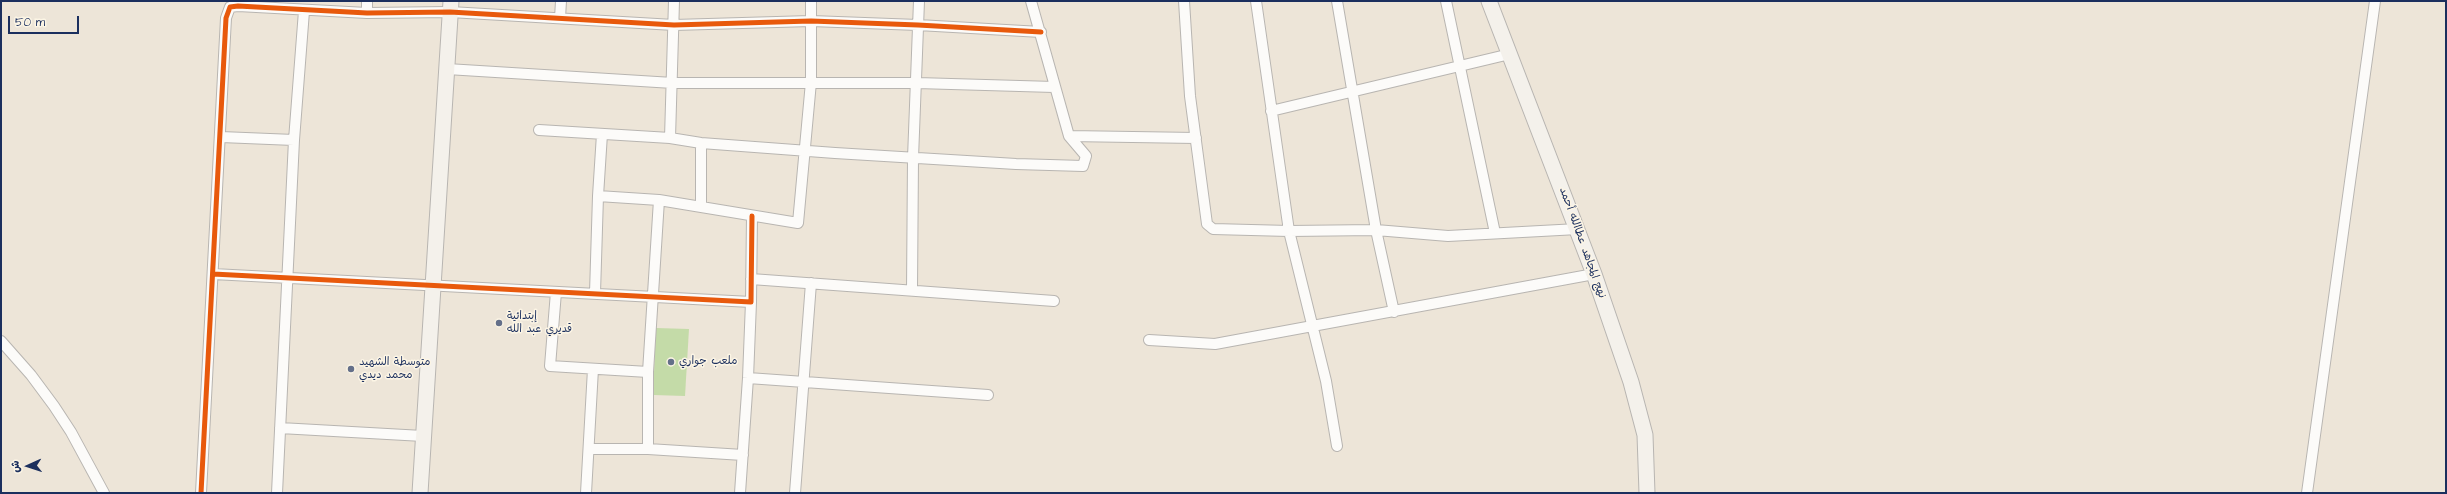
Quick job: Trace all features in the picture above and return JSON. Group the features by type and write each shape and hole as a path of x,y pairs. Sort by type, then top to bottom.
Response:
{"street":[{"path":"367,1 367,13"},
{"path":"560,18 562,1"},
{"path":"670,138 673,83 674,1"},
{"path":"598,196 659,200 798,223 811,82 811,1"},
{"path":"912,290 913,158 919,1"},
{"path":"539,130 670,138 700,143 805,151 1016,164 1083,166 1086,156 1069,136 1054,87 1041,32 1031,1"},
{"path":"1184,1 1190,96 1207,224 1214,229 1289,231 1376,230 1448,236 1578,229"},
{"path":"1256,1 1289,231 1326,381 1337,446"},
{"path":"1337,1 1376,230 1394,312"},
{"path":"1446,1 1495,233"},
{"name":"نهج المجاهد عطاالله أحمد","path":"1489,1 1578,229 1640,411 1645,435 1647,493"},
{"path":"2307,493 2377,1"},
{"path":"201,493 228,10 238,6 304,11 367,13 451,7 560,18 674,25 811,21 918,24 1041,32"},
{"path":"420,493 451,7"},
{"path":"277,493 294,140 304,11"},
{"path":"1271,111 1352,91 1460,68 1510,54"},
{"path":"447,68 673,83 917,83 1054,87"},
{"path":"595,293 598,196 602,134"},
{"path":"1069,136 1196,138"},
{"path":"221,137 294,140"},
{"path":"700,143 701,206"},
{"path":"648,449 648,372 659,200"},
{"path":"740,493 748,378 752,216"},
{"path":"213,274 751,302"},
{"path":"1149,340 1215,344 1594,274"},
{"path":"751,279 1054,301"},
{"path":"795,493 812,283"},
{"path":"556,292 550,366 648,372"},
{"path":"1,342 31,375 58,412 71,432 104,493"},
{"path":"586,493 593,369"},
{"path":"748,378 988,395"},
{"path":"280,428 423,436"},
{"path":"589,449 648,449 743,455"}],"green space":[{"name":"ملعب جواري","path":"656,328 689,329 685,396 653,395"}],"cycle path":[{"path":"201,493 226,18 230,7 238,6 367,13 450,12 674,25 811,21 1041,32"},
{"path":"213,274 751,302 752,216"}],"place":[{"name":"إبتدائية قديري عبد الله","path":"499,323"},
{"name":"ملعب جواري","path":"671,362"},
{"name":"متوسطة الشهيد محمد ديدي","path":"351,369"}]}
